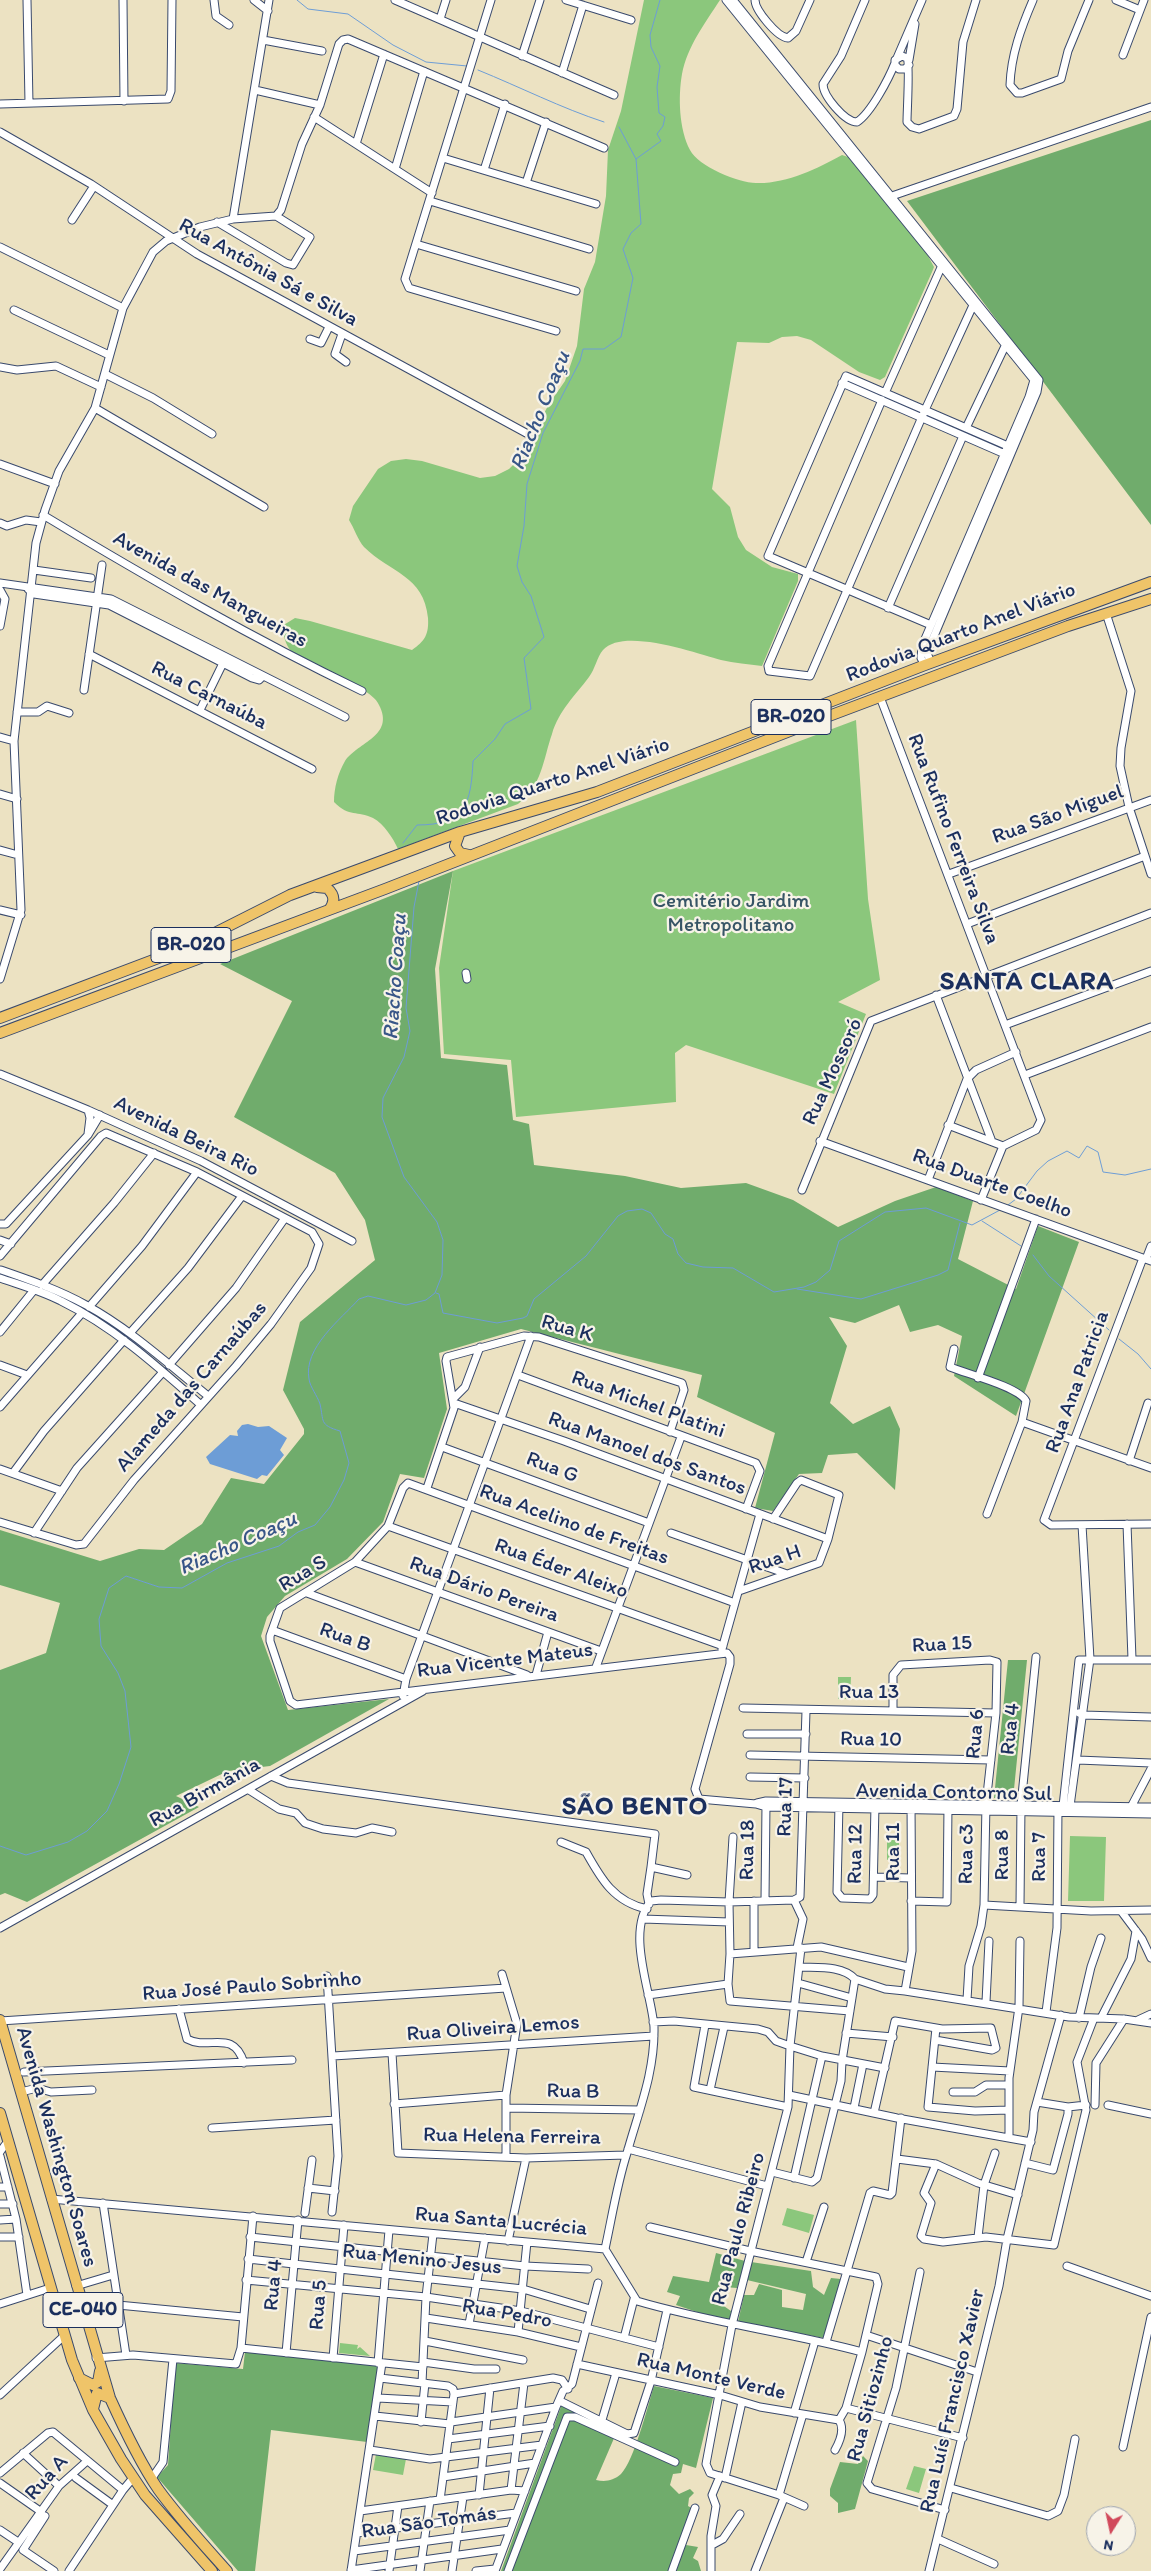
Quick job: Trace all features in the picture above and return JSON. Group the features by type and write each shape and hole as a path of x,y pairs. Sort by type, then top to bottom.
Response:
{"highway":[{"name":"Rodovia Quarto Anel Viário","path":"0,1018 185,948 283,899 379,862 460,832 597,792 928,664 1151,582"},
{"name":"Rodovia Quarto Anel Viário","path":"0,1033 385,889 880,697 1106,613 1151,599"},
{"path":"1011,634 1017,646"},
{"path":"928,664 937,676"},
{"path":"460,832 455,846 460,853 469,855"},
{"path":"316,887 327,888 332,894 334,902 329,910"},
{"path":"88,984 96,998"},
{"name":"Avenida Washington Soares","path":"0,2021 96,2358 110,2398 132,2445 152,2478 181,2519 227,2571"},
{"name":"Avenida Washington Soares","path":"0,2113 65,2336 93,2410 133,2478 167,2521 212,2571"},
{"path":"80,2378 93,2385 98,2382 100,2371"},
{"path":"93,2410 97,2393 110,2398"}],"street":[{"path":"27,0 29,103"},
{"path":"123,0 124,101"},
{"path":"0,104 165,100 170,96 171,91 172,0"},
{"path":"214,0 216,16 229,25"},
{"path":"254,0 268,11"},
{"path":"233,219 269,0"},
{"path":"395,0 614,95"},
{"path":"440,20 446,0"},
{"path":"491,0 466,88 405,279 409,288 556,331"},
{"path":"522,56 540,0"},
{"path":"566,0 631,20"},
{"path":"726,0 1037,376 1039,384 969,543 929,648 928,664"},
{"path":"733,0 889,197"},
{"path":"755,0 756,6 778,35 788,38 796,31 810,0"},
{"path":"865,0 849,40 823,88 846,118 857,122 861,119 890,74 902,64 916,13"},
{"path":"922,0 916,13 902,64 907,78 907,122 912,128 919,129 951,118 956,113 963,42 976,0"},
{"path":"1033,0 1020,31 1013,63 1010,85 1017,93 1022,93 1061,78 1068,51 1089,0"},
{"path":"1116,0 1140,10"},
{"path":"1123,55 1144,0"},
{"path":"562,73 584,5"},
{"path":"276,216 281,210 302,144 320,105 339,44 342,40 348,39 505,104 604,148"},
{"path":"263,40 322,51"},
{"path":"356,144 384,54"},
{"path":"395,169 424,71"},
{"path":"255,90 320,105"},
{"path":"484,170 505,104"},
{"path":"889,197 1151,107"},
{"path":"314,117 395,169 431,197 589,249"},
{"path":"526,183 546,122"},
{"name":"Rua Antônia Sá e Silva","path":"0,132 94,186 170,238 329,327 526,433"},
{"path":"443,158 596,204"},
{"path":"72,220 94,186"},
{"path":"1,975 21,915 14,741 36,543 42,518 59,471 95,408 123,308 139,274 153,252 170,238 217,222 276,216 310,237 294,265 286,263 217,222"},
{"path":"416,244 576,291"},
{"path":"0,247 123,308"},
{"path":"885,393 943,263"},
{"path":"882,400 768,666 769,671 810,676 924,410 974,302"},
{"path":"14,310 109,355"},
{"path":"310,339 320,343 329,327"},
{"path":"342,334 335,354 346,362"},
{"path":"888,608 964,432 1007,342"},
{"path":"0,367 16,370 56,366 101,387"},
{"path":"105,374 153,398 212,434"},
{"path":"930,625 768,556 846,376 924,410 964,432"},
{"path":"842,383 921,418 964,432 1008,451"},
{"path":"95,408 264,507"},
{"path":"0,464 54,484"},
{"path":"0,523 7,526 26,520 42,518"},
{"name":"Avenida das Mangueiras","path":"42,518 164,588 281,651 362,691"},
{"path":"928,664 921,651 930,625 969,543"},
{"path":"84,690 102,565"},
{"path":"34,570 91,578"},
{"path":"0,583 30,590 96,599 225,660 257,680 264,676 345,717"},
{"path":"0,590 4,599 0,626"},
{"path":"1106,613 1131,691 1120,756 1129,807 1151,874"},
{"name":"Rua Carnaúba","path":"89,654 312,769"},
{"path":"200,710 225,660"},
{"name":"Rua Rufino Ferreira Silva","path":"880,697 949,874 1025,1075 1040,1120 1039,1126 1003,1146"},
{"path":"17,712 38,712 47,706 68,713"},
{"path":"0,737 14,741"},
{"path":"0,794 17,798"},
{"name":"Rua São Miguel","path":"949,874 1151,800"},
{"path":"0,850 18,855"},
{"path":"967,924 1145,856"},
{"path":"0,910 21,915"},
{"name":"Rua Mossoró","path":"802,1190 820,1141 871,1021 986,975 1151,913"},
{"path":"1005,1025 1151,971"},
{"path":"936,995 990,1139"},
{"path":"1025,1075 1151,1027"},
{"path":"928,1180 967,1079 976,1070 1016,1052"},
{"name":"Avenida Beira Rio","path":"0,1074 100,1115 201,1161 352,1241"},
{"path":"88,1110 90,1118 88,1135"},
{"path":"0,1224 6,1224 88,1135 100,1115"},
{"path":"948,1125 990,1139 1003,1146 981,1200"},
{"path":"0,1256 101,1136 106,1133 197,1172 285,1218 236,1288 169,1365"},
{"name":"Rua Duarte Coelho","path":"820,1141 1147,1259"},
{"path":"42,1285 114,1203 154,1153"},
{"path":"89,1307 142,1246 197,1172"},
{"path":"130,1333 188,1268 242,1196"},
{"name":"Alameda das Carnaúbas","path":"34,1532 76,1545 84,1544 134,1480 236,1366 283,1308 315,1260 319,1250 318,1240 312,1232 285,1218"},
{"path":"978,1378 1036,1219"},
{"path":"0,1240 11,1244"},
{"name":"Rua Ana Patricia","path":"1082,1525 1051,1524 1045,1522 1045,1518 1151,1246"},
{"path":"0,1273 42,1285 124,1340 169,1365 208,1396"},
{"path":"0,1273 34,1290 89,1307 130,1333 163,1372 200,1404"},
{"path":"0,1332 34,1290"},
{"path":"0,1407 82,1313"},
{"path":"104,1326 108,1319"},
{"path":"401,1703 406,1679 531,1336"},
{"name":"Rua K","path":"453,1401 446,1361 449,1356 531,1336 680,1383 684,1390 670,1432"},
{"path":"13,1473 44,1431 124,1340"},
{"path":"427,1488 454,1411 453,1401 465,1387 480,1347"},
{"path":"954,1348 950,1367 1024,1397 1027,1404 987,1514"},
{"path":"0,1364 27,1376"},
{"path":"0,1522 34,1532 77,1468 163,1372"},
{"name":"Rua Michel Platini","path":"518,1375 681,1437 756,1463 759,1465 760,1471 746,1509"},
{"name":"Rua Manoel dos Santos","path":"453,1401 828,1539"},
{"path":"1129,1460 1148,1403"},
{"path":"1022,1422 1151,1468"},
{"path":"596,1667 681,1437"},
{"name":"Rua G","path":"442,1447 649,1523"},
{"path":"0,1469 62,1491"},
{"path":"773,1519 801,1480 838,1493 840,1497 828,1539"},
{"name":"Rua Acelino de Freitas","path":"403,1488 406,1484 410,1483 427,1488 469,1506 735,1603"},
{"name":"Rua S","path":"294,1704 290,1701 270,1641 280,1608 355,1562 388,1526 403,1488"},
{"path":"722,1649 760,1514"},
{"path":"1127,1524 1132,1659"},
{"path":"1062,1807 1078,1760 1090,1659 1082,1525 1151,1524"},
{"name":"Rua Éder Aleixo","path":"388,1526 617,1607 722,1649"},
{"path":"671,1532 787,1574"},
{"name":"Rua H","path":"739,1591 817,1564 822,1560 828,1539"},
{"name":"Rua Dário Pereira","path":"355,1562 601,1651"},
{"path":"307,1593 533,1675 548,1632"},
{"name":"Rua B","path":"272,1630 406,1679"},
{"name":"Rua Vicente Mateus","path":"294,1704 596,1667 722,1649"},
{"name":"Avenida Contorno Sul","path":"722,1649 729,1654 730,1664 695,1793 699,1799 756,1804 803,1805 1021,1808 1151,1807"},
{"name":"Rua 4","path":"1021,1808 1036,1657"},
{"path":"1062,1807 1079,1662 1082,1658 1151,1660"},
{"name":"Rua 15","path":"893,1710 894,1675 901,1665 990,1660 997,1662 998,1667"},
{"name":"Rua 6","path":"986,1807 996,1713 998,1667"},
{"name":"Rua Birmânia","path":"0,1928 428,1688"},
{"name":"Rua 13","path":"743,1708 806,1711 893,1710 996,1713"},
{"name":"Rua 17","path":"794,1900 799,1898 801,1894 806,1711"},
{"path":"1073,1714 1078,1712 1083,1715 1151,1716"},
{"path":"748,1734 806,1734"},
{"name":"Rua 10","path":"750,1755 991,1760"},
{"path":"1078,1760 1151,1763"},
{"path":"1132,1807 1151,1769"},
{"path":"271,1776 276,1780 296,1784 655,1834 647,1894 648,1906 643,1919 641,1969 653,2022 653,2062 627,2152 605,2249"},
{"path":"750,1777 805,1778"},
{"path":"249,1790 274,1806 296,1813 305,1823 323,1828 356,1832 372,1828 392,1832"},
{"name":"Rua 18","path":"765,1900 766,1804"},
{"name":"Rua 12","path":"839,1805 837,1892 842,1898 870,1898 873,1895 875,1806"},
{"name":"Rua 11","path":"905,1991 912,1951 911,1806"},
{"path":"911,1900 944,1902 948,1896 948,1807"},
{"name":"Rua c3","path":"967,2000 969,1966 981,1926 984,1904 986,1807"},
{"name":"Avenida Contorno Sul","path":"1062,1807 1151,1814"},
{"name":"Rua 7","path":"1046,2012 1058,1908 1062,1807"},
{"name":"Rua 8","path":"1020,1906 1021,1808"},
{"path":"733,1837 729,1902 730,1954 728,1984 730,2001 850,2011"},
{"path":"561,1842 586,1852 595,1869 615,1895 634,1906 648,1906 661,1900 729,1902 794,1900"},
{"path":"650,1867 688,1875"},
{"path":"874,1877 911,1878"},
{"name":"Rua Paulo Ribeiro","path":"723,2477 710,2473 706,2464 732,2325 788,2107 790,2046 798,1983 799,1948 803,1918 794,1900"},
{"path":"754,1901 754,1952"},
{"path":"984,1904 1121,1911 1151,1910"},
{"path":"1121,1911 1136,1930 1151,1958"},
{"path":"643,1919 729,1922"},
{"path":"936,2164 924,2193 931,2203 922,2237 943,2242 978,2237 1007,2239 1048,2246 1054,2245 1086,2105 1077,2062 1130,1959 1136,1930"},
{"path":"1079,2018 1091,1966 1101,1938"},
{"path":"986,2002 990,1941"},
{"path":"1009,2138 1009,2085 1019,2007 1020,1941"},
{"path":"730,1954 799,1948 832,1949 908,1967"},
{"path":"799,1967 839,1970 855,1979 885,1989 986,2002 1079,2018 1124,2019 1151,2023"},
{"path":"502,1974 517,2024 506,2095 506,2156"},
{"path":"327,1976 338,2160 332,2212"},
{"path":"772,2172 812,2182 817,2178 841,2082 842,2061 855,1979"},
{"path":"798,1983 852,1998"},
{"path":"648,1995 728,1984"},
{"name":"Rua José Paulo Sobrinho","path":"0,2021 506,1988"},
{"path":"179,2010 186,2039 195,2042 231,2044 239,2050 244,2063"},
{"path":"1137,2021 1151,2014"},
{"name":"Rua Luís Francisco Xavier","path":"930,2571 999,2286 1007,2239 1031,2142 1037,2102 1061,2015"},
{"path":"1095,2105 1094,2070 1097,2059 1124,2019"},
{"path":"653,2022 674,2021 765,2030 774,2040 790,2046 842,2061 885,2068"},
{"path":"874,2112 896,2021 936,2028 991,2028 996,2048 992,2050 935,2040"},
{"path":"705,2025 693,2083 696,2088 788,2107"},
{"path":"710,2090 724,2027"},
{"path":"936,2028 928,2107 975,2111 1009,2110"},
{"path":"846,2033 893,2038"},
{"name":"Rua Oliveira Lemos","path":"333,2056 654,2036"},
{"path":"392,2053 394,2104 506,2095"},
{"path":"794,2178 814,2099 822,2056"},
{"path":"24,2072 292,2060"},
{"path":"854,2108 863,2064"},
{"path":"932,2067 1010,2071"},
{"path":"953,2092 975,2092 986,2085 1009,2085"},
{"path":"21,2092 40,2088 51,2092 92,2090"},
{"path":"789,2095 1031,2142"},
{"path":"1037,2102 1068,2107 1086,2105"},
{"name":"Rua Helena Ferreira","path":"394,2104 398,2153 526,2158 627,2152 767,2186"},
{"path":"1108,2105 1151,2114"},
{"path":"1025,2163 1049,2170 1054,2168 1068,2107"},
{"name":"Rua B","path":"506,2108 640,2110"},
{"path":"826,2342 870,2193 892,2195 901,2118"},
{"path":"212,2128 336,2120"},
{"path":"0,2152 5,2145 9,2144"},
{"path":"978,2237 984,2186 995,2153"},
{"path":"13,2158 1,2158 2,2172 13,2204 28,2294"},
{"path":"508,2241 526,2158"},
{"path":"897,2159 936,2164 984,2186 1018,2195"},
{"path":"305,2213 312,2160"},
{"path":"0,2187 8,2186"},
{"path":"308,2188 335,2190"},
{"name":"Rua Santa Lucrécia","path":"52,2199 605,2249 622,2274 634,2299"},
{"path":"103,2203 126,2355"},
{"path":"0,2204 13,2204"},
{"path":"806,2262 824,2207"},
{"path":"96,2358 126,2355 230,2365 237,2362 241,2348 253,2216"},
{"path":"0,2220 16,2219"},
{"name":"Rua 4","path":"286,2354 298,2220"},
{"name":"Rua 5","path":"333,2358 344,2225"},
{"path":"650,2227 750,2251 876,2277 878,2284 862,2352 846,2408 839,2420 842,2432 835,2450"},
{"path":"389,2230 378,2398 351,2571 389,2568 422,2560 502,2549"},
{"path":"421,2422 424,2400 423,2364 426,2297 433,2234"},
{"path":"0,2237 19,2237"},
{"path":"250,2237 525,2266 588,2269"},
{"path":"469,2324 485,2238"},
{"path":"518,2332 526,2242"},
{"name":"Rua Menino Jesus","path":"248,2259 477,2282 523,2289 590,2309"},
{"path":"1068,2266 1151,2296"},
{"name":"Rua Sitiozinho","path":"920,2272 896,2388 868,2480 872,2490 945,2510"},
{"path":"76,2286 113,2275"},
{"path":"246,2280 426,2297 521,2311 659,2347"},
{"path":"476,2571 495,2570 558,2404 572,2384 598,2283"},
{"path":"0,2304 50,2288"},
{"path":"624,2338 634,2299 667,2310 732,2325 826,2342 862,2352"},
{"path":"118,2305 243,2316"},
{"path":"375,2416 421,2422 450,2423 558,2404 602,2420 620,2434 629,2434 635,2431 651,2381 667,2310"},
{"path":"1123,2447 1151,2316"},
{"name":"Rua Pedro","path":"426,2318 518,2332 581,2347"},
{"path":"866,2335 977,2372"},
{"path":"0,2395 65,2336"},
{"path":"425,2341 523,2360"},
{"path":"794,2413 816,2341"},
{"path":"241,2348 380,2363 496,2369"},
{"path":"152,2478 163,2462 173,2359"},
{"name":"Rua Monte Verde","path":"577,2364 616,2374 720,2395 742,2402 839,2420"},
{"path":"602,2420 616,2374"},
{"path":"380,2378 448,2386 453,2389 454,2394 440,2500"},
{"path":"454,2394 558,2378 566,2390"},
{"path":"511,2490 524,2383"},
{"path":"479,2495 490,2388"},
{"path":"1126,2395 1134,2397"},
{"path":"378,2398 453,2402"},
{"path":"711,2571 711,2536 716,2509 712,2495 723,2477 742,2402"},
{"path":"846,2408 963,2438"},
{"path":"755,2571 782,2496 803,2414"},
{"path":"508,2571 565,2419 575,2418 620,2434 675,2462"},
{"path":"448,2439 550,2426"},
{"path":"0,2473 48,2433 54,2432 123,2490"},
{"path":"951,2488 1048,2516 1058,2511 1064,2495 1075,2439"},
{"path":"370,2450 430,2458 542,2445"},
{"path":"23,2453 59,2486"},
{"name":"Rua A","path":"0,2567 43,2513 59,2486 87,2461"},
{"path":"443,2476 535,2463"},
{"path":"723,2477 782,2496 804,2506"},
{"path":"76,2478 113,2505"},
{"path":"69,2571 133,2478"},
{"path":"0,2483 43,2513 23,2550 54,2571"},
{"path":"360,2511 511,2490 524,2491"},
{"path":"452,2571 463,2497"},
{"path":"420,2571 430,2501"},
{"path":"389,2568 398,2506"},
{"path":"672,2571 695,2508"},
{"path":"356,2533 516,2513"},
{"path":"712,2546 723,2538 740,2514"},
{"path":"0,2530 18,2542"},
{"name":"Rua São Tomás","path":"354,2552 510,2530"},
{"path":"938,2539 994,2564"}],"green space":[{"path":"644,0 720,0 692,45 682,74 680,103 682,123 686,142 694,156 719,173 739,180 756,183 767,183 790,178 812,170 842,155 848,157 927,254 934,267 885,377 880,380 859,372 811,340 797,336 782,337 769,343 737,342 712,489 730,507 738,537 746,550 772,567 798,574 798,581 762,666 721,660 643,641 626,641 613,644 603,650 591,674 555,725 541,772 526,797 518,804 398,849 388,832 373,818 349,812 334,802 337,781 345,761 379,731 383,716 378,702 362,689 297,657 287,646 282,626 295,618 412,650 425,637 428,628 428,618 420,592 413,583 364,547 349,520 353,506 378,469 391,461 406,459 422,461 480,478 495,476 509,469 520,458 549,404 565,381 577,346 584,289 595,262 606,196 608,150 621,111"},
{"path":"1151,120 1151,525 907,201"},
{"name":"Cemitério Jardim Metropolitano","path":"856,720 868,899 880,980 838,1002 866,1014 834,1094 686,1045 675,1053 676,1102 516,1117 511,1060 444,1054 439,968 453,871"},
{"path":"453,871 435,969 441,1058 507,1065 513,1120 529,1124 534,1165 625,1176 681,1188 746,1183 793,1200 838,1227 895,1201 936,1187 973,1201 958,1259 1016,1289 1038,1226 1079,1242 1016,1416 954,1376 962,1336 938,1325 910,1332 899,1305 855,1323 829,1317 847,1346 830,1403 853,1424 890,1406 900,1429 895,1490 857,1453 828,1455 822,1473 799,1474 773,1511 755,1508 775,1433 697,1397 702,1375 521,1329 439,1353 447,1409 424,1478 400,1474 383,1522 347,1559 285,1596 267,1617 261,1636 288,1710 389,1699 270,1766 228,1771 176,1796 199,1807 27,1902 5,1893 0,1895 0,1670 46,1653 60,1603 0,1585 0,1530 100,1561 139,1549 164,1550 202,1524 231,1478 264,1484 304,1434 304,1429 283,1390 300,1322 375,1260 365,1220 335,1173 234,1117 292,1001 220,964"},
{"path":"1008,1660 1027,1660 1013,1799 994,1798"},
{"path":"838,1677 851,1677 850,1699 838,1699"},
{"path":"1070,1836 1106,1837 1104,1901 1068,1901"},
{"path":"887,1837 899,1837 899,1860 887,1860"},
{"path":"787,2208 814,2215 809,2233 782,2225"},
{"path":"716,2253 745,2261 737,2288 724,2287 718,2302 731,2311 730,2323 676,2305 680,2296 667,2292 673,2276 709,2282"},
{"path":"751,2262 811,2271 813,2287 824,2295 831,2278 841,2279 824,2338 738,2322 744,2295 754,2295 759,2284 782,2290 782,2307 803,2310 806,2294 747,2280"},
{"path":"340,2343 358,2345 357,2349 360,2347 370,2356 339,2353"},
{"path":"245,2352 379,2366 367,2442 271,2430 255,2571 238,2571 157,2477 168,2465 175,2363 243,2369"},
{"path":"654,2386 713,2398 696,2468 683,2464 681,2473 673,2474 670,2485 679,2494 690,2489 694,2493 689,2498 688,2506 697,2511 686,2545 698,2547 693,2558 698,2561 701,2571 501,2571 562,2404 618,2429 596,2480 609,2480 621,2474 631,2457"},
{"path":"376,2454 406,2459 403,2475 373,2470"},
{"path":"863,2456 868,2461 855,2509 838,2513 838,2503 830,2496 830,2489 840,2462 858,2464"},
{"path":"914,2466 926,2469 919,2493 906,2489"}],"water":[{"path":"248,1424 258,1427 269,1426 287,1438 280,1450 284,1455 267,1476 262,1475 257,1479 210,1464 206,1457 230,1435 238,1436 237,1431 242,1425"}],"waterway":[{"path":"297,0 308,9 348,14 393,45 426,62 467,66"},
{"name":"Riacho Coaçu","path":"403,843 417,825 446,821 456,816 463,809 470,789 473,761 495,739 505,724 531,709 524,658 544,637 531,596 522,582 517,566 524,526 527,484 543,433 580,361 583,349 604,349 621,337 633,278 623,249 631,233 641,224 636,159 661,141 657,134 663,126 665,117 659,113 657,87 660,66 651,47 650,35 660,0"},
{"path":"478,70 556,104 604,122"},
{"path":"619,127 636,159"},
{"name":"Riacho Coaçu","path":"0,1846 26,1855 68,1842 87,1831 107,1811 119,1784 131,1747 125,1691 118,1673 101,1646 99,1619 109,1588 126,1576 159,1587 182,1588 227,1563 279,1546 298,1532 315,1525 330,1507 344,1480 349,1463 340,1431 325,1424 320,1404 309,1379 309,1367 317,1345 359,1299 368,1296 406,1305 426,1300 435,1293 442,1275 443,1240 437,1222 404,1177 382,1117 383,1098 404,1057 410,1031 406,1008 414,907 419,881"},
{"path":"1008,1205 1016,1199 1037,1171 1048,1161 1067,1151 1079,1158 1087,1146 1098,1152 1103,1172 1125,1175 1151,1169"},
{"path":"436,1293 439,1294 443,1313 497,1323 523,1318 527,1316 534,1299 586,1256 618,1216 627,1211 642,1209 651,1213 665,1234 673,1239 678,1254 686,1263 703,1267 733,1268 774,1292 804,1287 816,1282 830,1270 839,1241 885,1212 926,1208 972,1225 1000,1210"},
{"path":"982,1221 1021,1246"},
{"path":"797,1289 861,1299 938,1275 948,1270 960,1223"},
{"path":"1033,1255 1049,1276 1109,1330"},
{"path":"1119,1339 1138,1354 1151,1369"}],"district":[{"name":"SANTA CLARA","path":"1027,982"},
{"name":"SÃO BENTO","path":"635,1807"}]}
